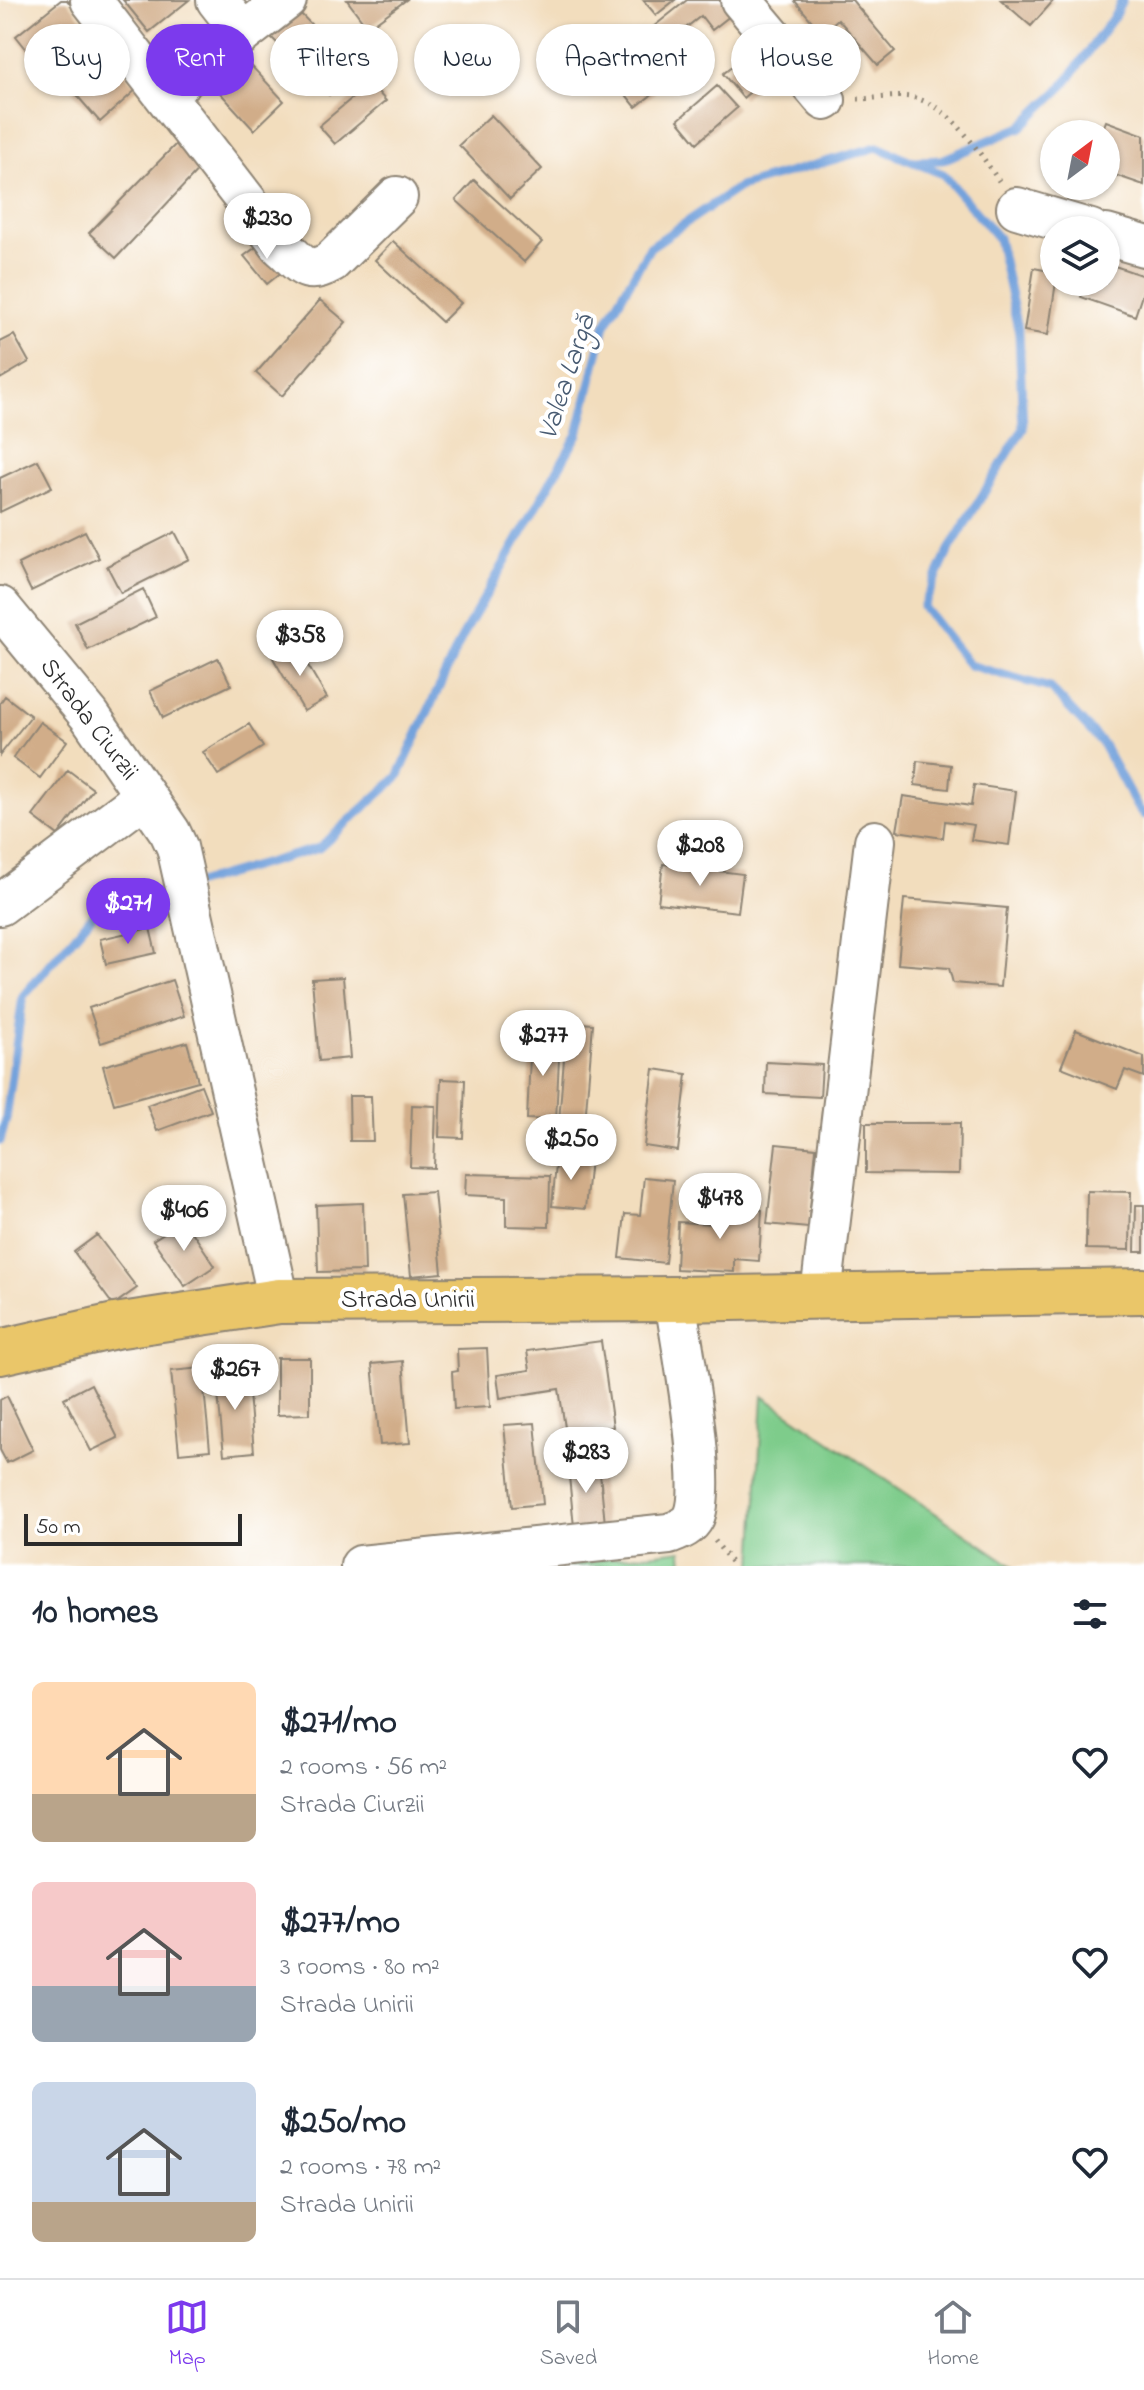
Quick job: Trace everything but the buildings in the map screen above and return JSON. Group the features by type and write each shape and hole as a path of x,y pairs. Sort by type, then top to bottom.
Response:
{"main road":[{"name":"Strada Unirii","path":"0,1352 115,1326 279,1301 675,1299 1144,1291"}],"street":[{"path":"91,0 146,71"},
{"path":"217,0 236,24"},
{"path":"254,25 286,0"},
{"path":"741,0 825,100"},
{"path":"166,96 281,246 308,269 317,270 331,262 397,197"},
{"path":"1017,208 1044,216"},
{"path":"1120,239 1144,246"},
{"name":"Strada Ciurzii","path":"0,607 90,716 177,847 279,1301"},
{"name":"Strada Ciurzii","path":"0,905 145,796"},
{"path":"821,1295 875,841"},
{"path":"361,1566 669,1534 688,1526 695,1514 699,1466 675,1299"}],"path":[{"path":"825,100 914,97 955,121 984,161"}],"green space":[{"path":"763,1396 1013,1566 753,1566"},
{"path":"682,1550 683,1566 543,1566"}],"waterway":[{"path":"918,161 942,160 1021,127 1064,85 1115,15 1122,0"},
{"name":"Valea Largă","path":"194,884 319,848 398,777 462,637 578,434 605,325 650,247 739,187 877,147 943,174 998,238 1019,333 1023,429 949,550 923,607 969,665 1050,688 1102,743 1144,815"},
{"name":"Valea Largă","path":"0,1141 6,1119 23,996 96,911 176,889"}]}
